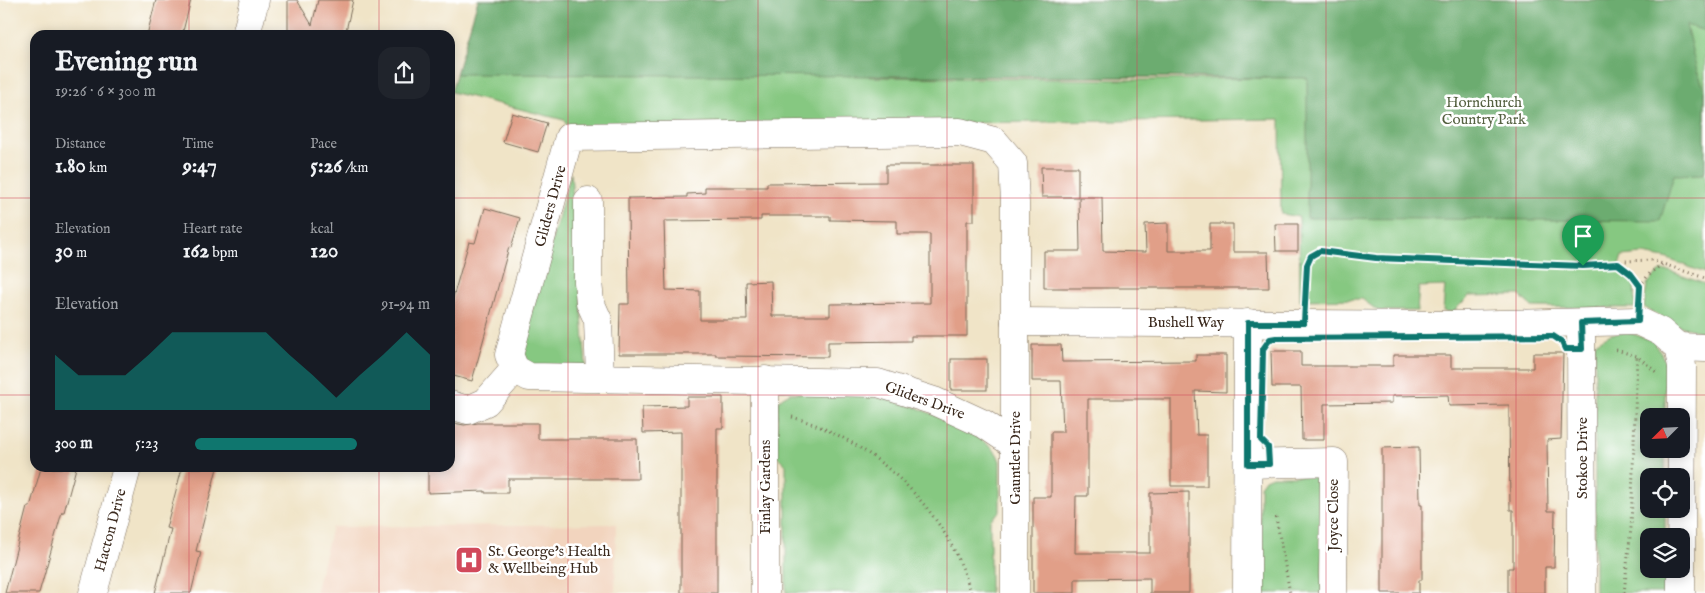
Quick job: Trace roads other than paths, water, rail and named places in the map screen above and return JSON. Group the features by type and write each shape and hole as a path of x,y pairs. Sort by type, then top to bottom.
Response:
{"street":[{"path":"247,30 256,0"},
{"name":"Gliders Drive","path":"1015,322 1014,163 994,141 960,132 569,137 509,355 515,369 529,378 878,383 934,401 984,424 1015,445"},
{"path":"588,201 588,282 590,302 598,320 600,378"},
{"name":"Bushell Way","path":"1015,322 1457,325 1638,321 1661,332 1678,347"},
{"name":"Gauntlet Drive","path":"1015,322 1016,593"},
{"path":"1247,593 1248,323"},
{"name":"Stokoe Drive","path":"1581,323 1582,593"},
{"path":"1681,593 1682,366 1678,347 1705,348"},
{"path":"455,407 468,410 486,402 515,369"},
{"name":"Finlay Gardens","path":"765,380 765,593"},
{"name":"Joyce Close","path":"1248,464 1334,462 1333,593"},
{"name":"Hacton Drive","path":"93,593 127,472"}],"place":[{"name":"St. George's Health & Wellbeing Hub","path":"469,560"}],"park label":[{"name":"Hornchurch Country Park","path":"1484,110"}]}
